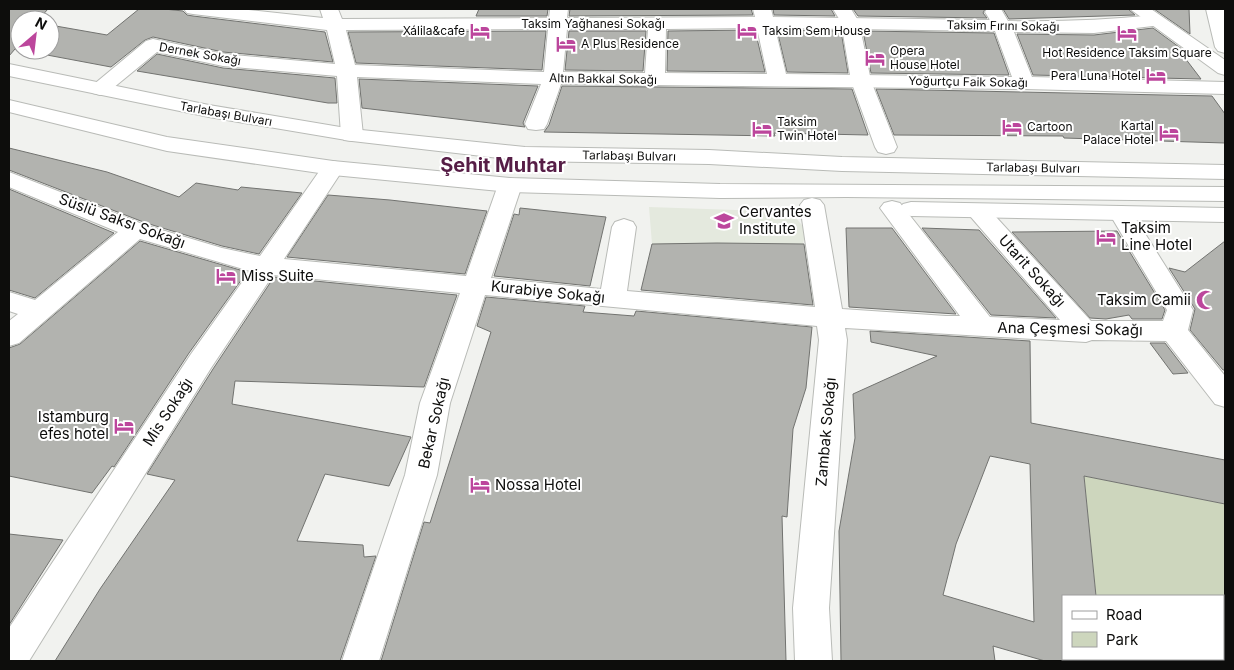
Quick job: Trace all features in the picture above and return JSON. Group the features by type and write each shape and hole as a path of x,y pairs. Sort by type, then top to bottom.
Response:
{"street":[{"name":"Taksim Yağhanesi Sokağı","path":"193,9 333,17 558,17 657,24 765,15 846,16"},
{"path":"989,9 994,12 1002,26 1024,82"},
{"path":"1139,9 1225,69"},
{"path":"1215,9 1225,47"},
{"path":"765,15 778,81"},
{"path":"846,16 862,81 886,147"},
{"name":"Taksim Fırını Sokağı","path":"846,16 1002,26 1094,27 1155,21"},
{"path":"333,17 346,71 352,135"},
{"path":"536,124 553,78 558,17"},
{"path":"655,80 657,24"},
{"name":"Dernek Sokağı","path":"100,89 154,45 223,60 346,71"},
{"name":"Tarlabaşı Bulvarı","path":"9,70 209,111 352,135 525,154 709,157 842,164 1225,172"},
{"name":"Altın Bakkal Sokağı","path":"346,71 655,80 862,81"},
{"name":"Yoğurtçu Faik Sokağı","path":"862,81 1024,82 1225,88"},
{"name":"Tarlabaşı Bulvarı","path":"9,106 167,144 333,168 510,185 720,191 846,190 1225,194"},
{"path":"709,157 794,148 886,147 1225,153"},
{"name":"Mis Sokağı","path":"9,660 201,361 333,168"},
{"name":"Süslü Saksı Sokağı","path":"9,179 136,230 218,255 266,266"},
{"name":"Bekar Sokağı","path":"360,661 421,475 435,403 510,185"},
{"path":"720,191 812,205 978,211 1225,215"},
{"name":"Zambak Sokağı","path":"812,205 834,340 811,608 813,661"},
{"path":"892,208 982,327"},
{"name":"Utarit Sokağı","path":"978,211 1086,332"},
{"path":"1120,213 1180,310 1174,331 1225,396"},
{"path":"614,298 624,227"},
{"path":"9,336 136,230"},
{"name":"Kurabiye Sokağı","path":"266,266 831,317"},
{"path":"9,300 38,311"},
{"name":"Ana Çeşmesi Sokağı","path":"831,317 1086,332 1174,331"}],"shaded area":[{"name":"Cervantes Institute","path":"649,207 791,212 806,230 803,244 652,244"}],"green space":[{"path":"1084,476 1225,504 1225,661 1216,660 1224,660 1224,595 1096,595"}],"building":[{"path":"9,9 48,9 10,10 9,56"},
{"path":"139,9 183,11 187,15 193,16 325,32 333,62 223,52 153,37 145,40 111,67 60,57 60,27 107,35"},
{"path":"479,9 548,9 547,16 476,16"},
{"path":"570,9 751,9 753,15 569,16"},
{"path":"773,9 831,9 835,16 774,15"},
{"path":"853,9 985,9 983,13 987,18 858,16"},
{"path":"1003,9 1128,9 1135,15 1009,19"},
{"path":"1154,9 1189,9 1190,34"},
{"path":"1153,28 1190,55 1190,58 1185,58 1201,79 1033,75 1017,34 1094,35"},
{"path":"755,30 765,72 667,71 668,31"},
{"path":"777,30 841,31 848,73 787,72"},
{"path":"546,31 542,70 356,63 348,32"},
{"path":"569,31 646,31 643,71 565,70"},
{"path":"863,31 994,33 1009,75 871,73"},
{"path":"157,54 223,68 335,78 337,103 137,71"},
{"path":"359,79 538,86 523,123 525,127 362,108"},
{"path":"562,86 852,89 868,135 774,133 775,136 544,132 549,125"},
{"path":"876,89 1212,96 1225,114 1225,143 1064,138 1063,136 894,135"},
{"path":"9,148 107,172 179,197 196,183 238,190 241,187 302,193 259,254 222,246 146,223 9,170"},
{"path":"9,189 114,233 35,298 9,290"},
{"path":"328,195 487,211 465,274 287,257"},
{"path":"520,208 606,217 590,286 494,276 514,214 519,215"},
{"path":"846,228 892,228 956,314 849,307"},
{"path":"922,228 979,230 1056,318 991,315"},
{"path":"1117,231 1165,310 1162,319 1132,319 1129,315 1106,319 1090,318 1012,232"},
{"path":"140,241 247,272 189,353 114,467 112,466 92,493 9,476 9,348 20,344"},
{"name":"Taksim Camii","path":"1225,241 1225,370 1223,370 1190,330 1195,309 1169,268 1185,272"},
{"path":"652,244 804,244 813,305 641,290"},
{"path":"274,277 457,295 424,387 235,381 232,404 411,437 389,486 325,474 297,541 363,545 364,557 376,556 340,661 55,661 100,589 175,480 147,474"},
{"path":"486,297 585,306 583,312 634,316 636,311 812,327 806,388 793,429 787,517 782,516 786,661 381,661 424,522 430,523 491,332 477,326"},
{"path":"870,331 1030,341 1031,423 1225,460 1225,504 1084,476 1096,595 1062,595 1063,661 1045,661 993,646 995,661 841,661 839,531 855,438 853,394 937,356 871,342","holes":["990,456 1030,464 1034,622 943,595 956,544"]},
{"path":"1150,343 1165,343 1188,373 1173,374"},
{"path":"9,534 63,540 9,625"}],"place":[{"name":"Xálila&cafe","path":"480,31"},
{"name":"Taksim Sem House","path":"747,31"},
{"name":"Hot Residence Taksim Square","path":"1127,33"},
{"name":"A Plus Residence","path":"566,44"},
{"name":"Opera House Hotel","path":"875,58"},
{"name":"Pera Luna Hotel","path":"1156,76"},
{"name":"Cartoon","path":"1012,127"},
{"name":"Taksim Twin Hotel","path":"762,129"},
{"name":"Kartal Palace Hotel","path":"1169,133"},
{"name":"Cervantes Institute","path":"724,221"},
{"name":"Taksim Line Hotel","path":"1106,237"},
{"name":"Miss Suite","path":"226,276"},
{"name":"Taksim Camii","path":"1206,300"},
{"name":"Istamburg efes hotel","path":"124,426"},
{"name":"Nossa Hotel","path":"480,485"}],"district":[{"name":"Şehit Muhtar","path":"503,165"}]}
